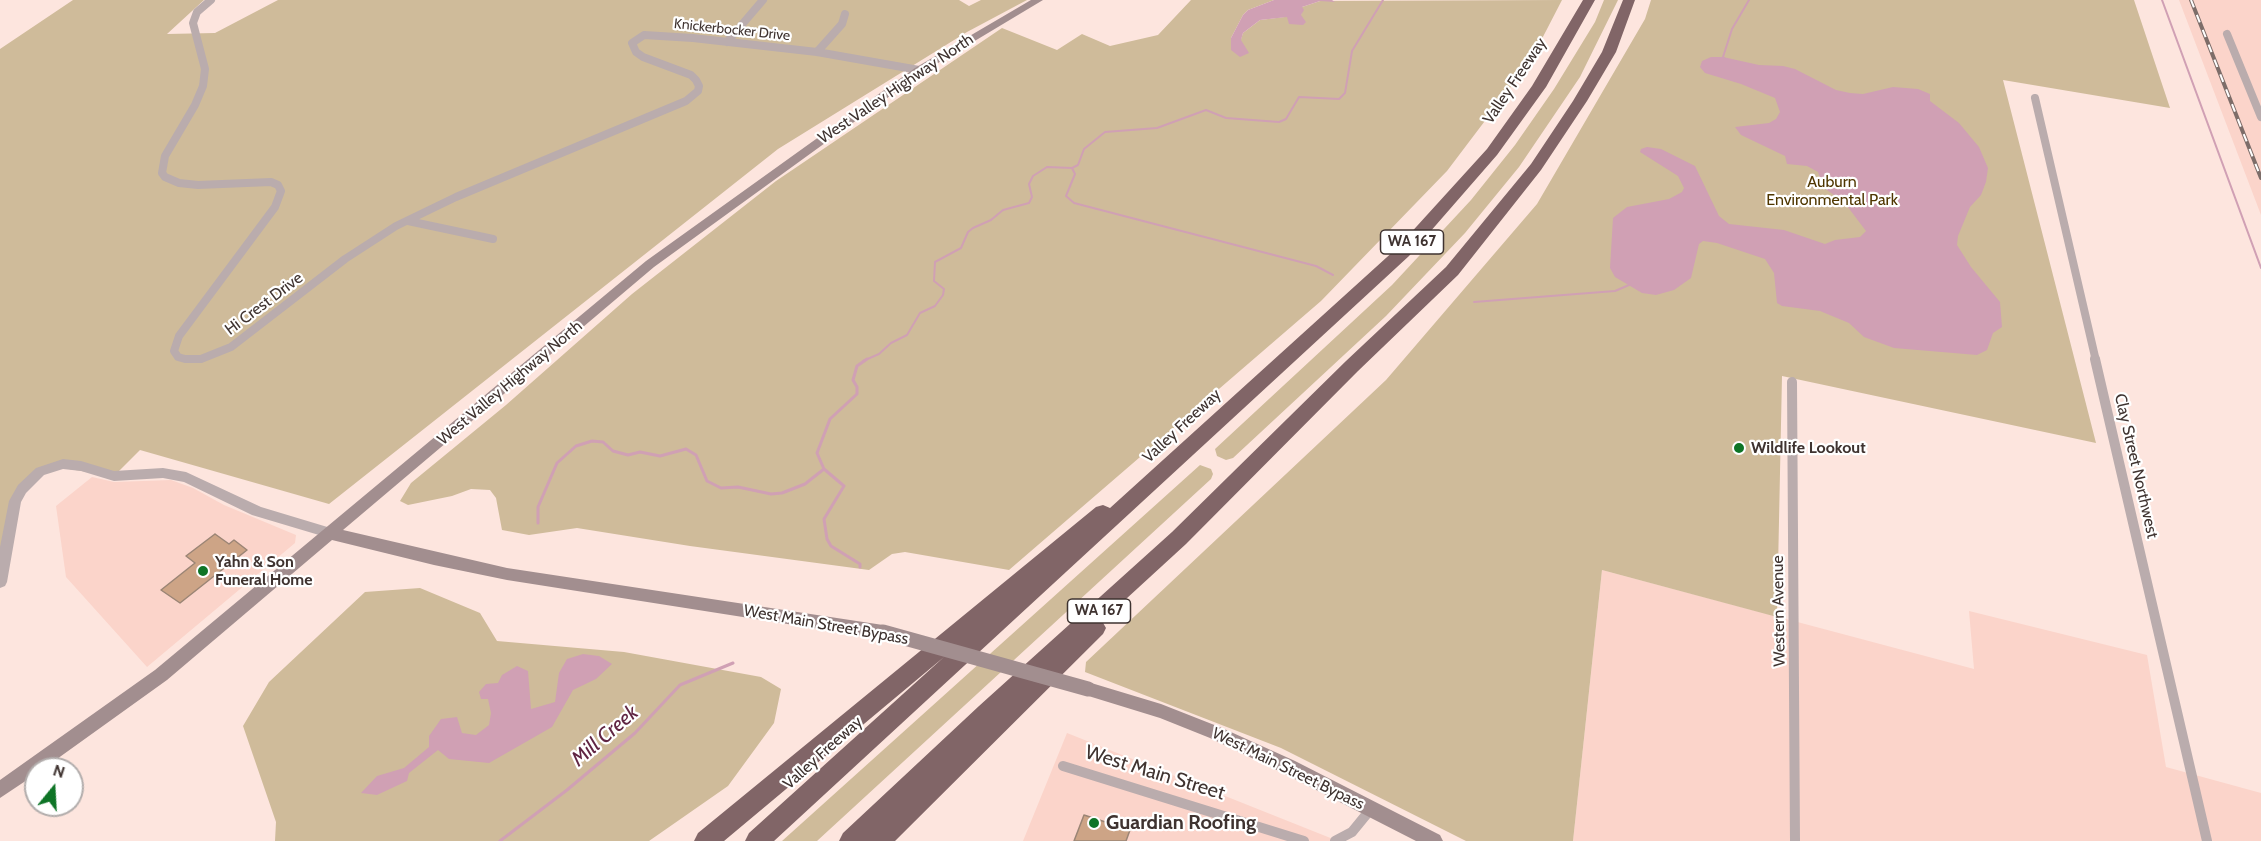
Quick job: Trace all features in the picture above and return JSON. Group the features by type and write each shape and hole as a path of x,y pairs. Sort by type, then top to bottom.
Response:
{"highway":[{"name":"Valley Freeway","path":"757,841 1395,260 1492,152 1532,97 1567,42 1589,0"},
{"name":"WA 167","path":"851,841 1164,552 1352,366 1452,271 1536,167 1580,101 1609,52 1629,0"},
{"path":"706,841 1086,526 1191,447"},
{"path":"879,841 1059,667 1135,588 1164,552"}],"main road":[{"name":"West Valley Highway North","path":"0,790 161,675 650,264 919,70 1038,0"},
{"name":"West Main Street Bypass","path":"329,532 434,560 507,574 883,632 1161,711 1289,766 1370,810"},
{"path":"1370,810 1434,841"}],"street":[{"name":"Hi Crest Drive","path":"211,0 197,12 193,23 205,69 203,86 195,105 165,156 162,173 165,177 179,183 198,185 271,182 278,184 281,191 275,207 179,336 174,347 176,354 181,358 196,359 231,346 345,259 408,220 456,197 686,101 698,91"},
{"path":"727,42 763,0"},
{"path":"817,52 842,24 845,14"},
{"name":"Knickerbocker Drive","path":"698,91 699,86 691,75 643,57 636,52 632,43 644,35 655,34 817,52 919,70"},
{"path":"2228,34 2261,117"},
{"name":"Clay Street Northwest","path":"2035,98 2207,841"},
{"path":"408,220 493,239"},
{"name":"Western Avenue","path":"1792,382 1795,841"},
{"path":"0,582 7,536 18,495 29,480 40,471 63,464 81,466 114,476 163,473 186,477 257,511 329,532"},
{"name":"West Main Street","path":"1063,766 1304,841"},
{"path":"1335,841 1352,832 1370,810"}],"shaded area":[{"path":"1274,0 1332,0 1335,2 1320,1 1302,7 1304,10 1301,15 1306,22 1303,25 1289,24 1287,17 1260,20 1243,33 1241,40 1249,53 1240,57 1231,50 1231,38 1243,15 1248,10"},
{"path":"2179,0 2261,0 2261,215"},
{"path":"1711,57 1795,69 1836,90 1850,93 1863,94 1893,87 1918,89 1930,94 1930,101 1959,123 1979,147 1988,168 1981,195 1970,207 1958,236 1957,245 1971,267 2000,302 2002,327 1993,333 1987,350 1977,355 1894,348 1864,337 1849,323 1820,311 1782,306 1777,303 1774,273 1765,259 1717,243 1703,241 1699,244 1691,278 1674,290 1656,295 1642,293 1615,277 1610,268 1613,218 1627,207 1669,199 1682,192 1684,188 1678,176 1640,152 1641,149 1647,147 1661,149 1695,166 1719,216 1729,224 1784,230 1825,244 1835,240 1860,237 1866,231 1844,202 1824,188 1818,172 1807,166 1787,164 1785,156 1741,135 1735,127 1769,123 1776,119 1780,112 1775,98 1705,73 1700,67 1702,61"},
{"path":"92,477 114,482 171,480 296,535 295,543 147,667 66,577 56,506"},
{"path":"1602,570 1974,669 1969,611 2147,655 2166,767 2261,793 2261,841 1573,841"},
{"path":"583,654 599,656 612,664 596,679 573,690 552,727 489,763 449,759 438,750 409,773 407,781 377,795 361,793 377,776 404,768 429,747 429,736 441,719 457,717 462,733 476,735 489,725 491,713 488,699 481,699 479,692 486,684 498,683 502,675 517,666 528,671 531,709 555,702 559,673 567,659"},
{"path":"1067,733 1338,841 1023,841"}],"green space":[{"path":"73,0 204,0 167,34 215,33 278,0 959,0 969,6 981,0 1027,0 967,32 778,149 329,504 140,450 114,476 49,466 22,489 0,582 0,49"},
{"path":"1191,0 1274,0 1248,10 1243,15 1231,38 1241,39 1243,33 1260,20 1301,15 1302,7 1320,1 1562,0 1531,60 1447,171 1321,301 1009,570 905,552 892,554 869,570 577,528 529,535 502,530 496,498 490,490 471,489 452,496 408,505 400,501 411,483 506,405 632,294 776,181 1002,28 1057,50 1082,34 1110,46 1158,35"},
{"path":"1604,0 1618,0 1580,77 1519,167 1465,233 1386,316 1233,458 1226,460 1217,456 1215,449 1392,285 1471,200 1515,145 1554,89 1595,22"},
{"name":"Auburn Environmental Park","path":"1651,0 2134,0 2170,108 2003,80 2096,443 1782,376 1777,617 1602,570 1573,841 1466,841 1281,748 1085,672 1086,662 1386,380 1537,204 1645,19"},
{"path":"1200,465 1211,469 1213,474 1211,479 817,841 782,841"},
{"path":"420,588 480,613 497,641 624,652 761,677 781,689 774,723 728,786 649,841 275,841 276,822 243,726 269,682 365,592"}],"building":[{"name":"Yahn & Son Funeral Home","path":"215,534 229,544 234,540 247,550 180,603 161,590 195,563 186,556"},
{"name":"Guardian Roofing","path":"1084,815 1130,830 1126,841 1074,841"}],"waterway":[{"name":"Mill Creek","path":"1072,168 1078,165 1084,149 1105,132 1157,128 1206,110 1226,118 1279,122 1286,119 1299,97 1339,99 1345,93 1352,51 1383,0"},
{"path":"1725,59 1723,57 1732,29 1749,0"},
{"path":"2162,0 2261,268"},
{"name":"Mill Creek","path":"866,360 879,354 891,343 907,335 920,313 935,306 943,295 944,289 934,281 935,262 961,248 968,232 973,228 991,220 1003,210 1029,203 1032,197 1029,184 1033,176 1047,167 1072,168"},
{"path":"1072,168 1075,174 1066,196 1074,203 1316,266 1333,275"},
{"path":"1474,302 1615,291 1629,285"},
{"name":"Mill Creek","path":"824,469 817,453 830,419 857,394 857,387 853,380 857,366 866,360"},
{"path":"538,523 538,507 557,463 576,446 592,441 603,442 613,451 628,455 640,452 660,456 686,449 696,455 707,481 721,488 738,487 771,494 782,493 805,484 824,469"},
{"name":"Mill Creek","path":"824,469 844,486 824,519 827,539 831,546 860,564 860,567"},
{"name":"Mill Creek","path":"500,841 567,790 635,733 680,685 733,663"}],"railway":[{"path":"2191,0 2261,178"}],"place":[{"name":"Wildlife Lookout","path":"1739,448"},
{"name":"Yahn & Son Funeral Home","path":"203,571"},
{"name":"Guardian Roofing","path":"1094,823"}]}
